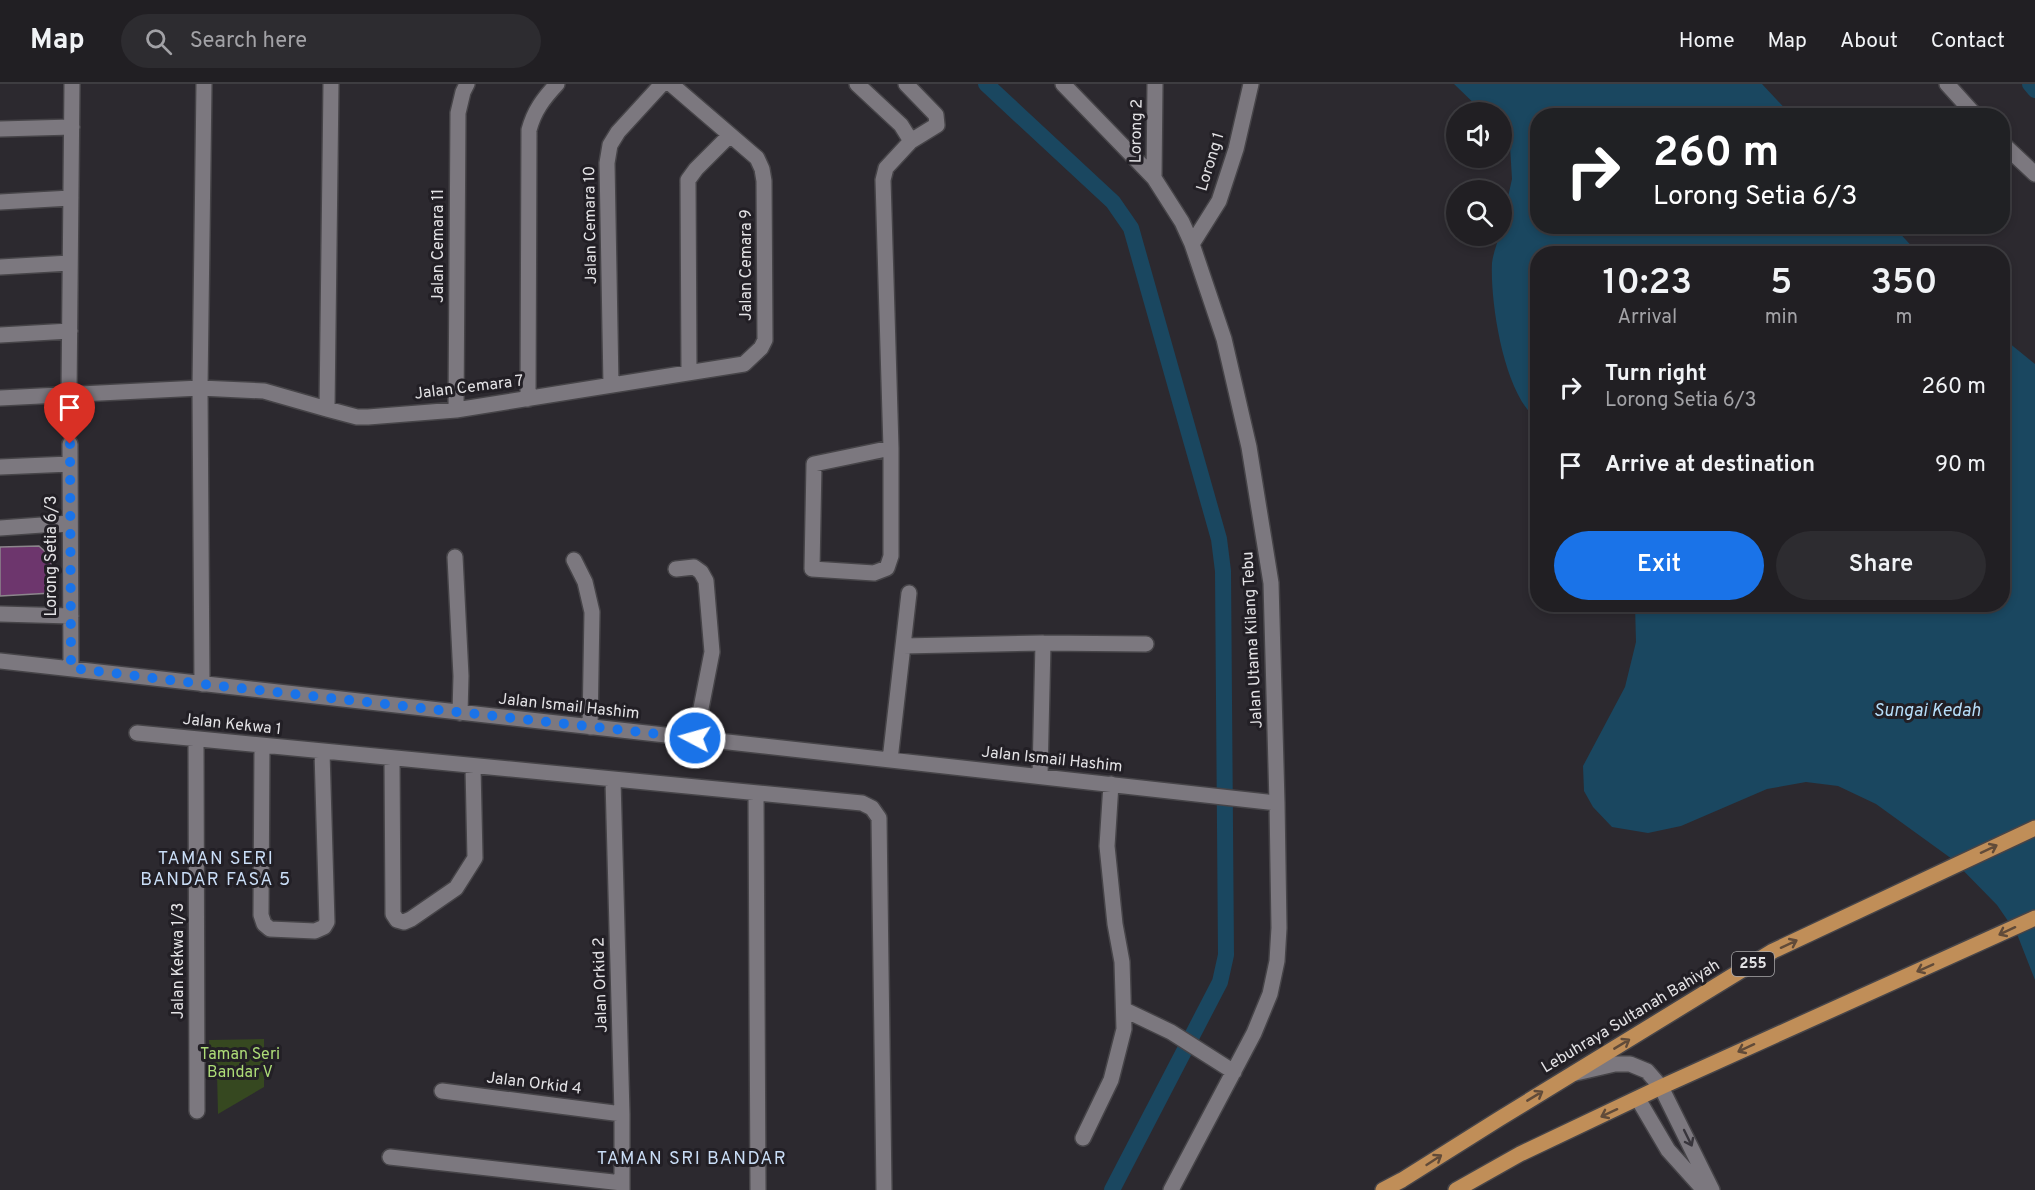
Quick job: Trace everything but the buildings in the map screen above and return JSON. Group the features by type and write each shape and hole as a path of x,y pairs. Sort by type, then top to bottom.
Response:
{"main road":[{"name":"Lebuhraya Sultanah Bahiyah","path":"1383,1190 1773,951 2035,828"},
{"path":"1456,1190 1520,1154 1661,1087 2035,918"}],"street":[{"path":"69,394 72,84"},
{"path":"202,684 200,388 204,84"},
{"path":"327,409 331,84"},
{"name":"Jalan Cemara 11","path":"456,410 458,113 462,92 467,84"},
{"path":"528,399 528,130 541,101 557,84"},
{"name":"Jalan Cemara 10","path":"611,385 607,163 610,145 618,132 662,84"},
{"path":"671,84 730,135 688,180 690,372"},
{"path":"857,84 901,125 911,141"},
{"path":"891,448 814,464 812,569 874,573 887,568 891,556 891,448 883,180 886,168 911,141 937,125 936,115 906,84"},
{"name":"Jalan Utama Kilang Tebu","path":"1063,84 1154,178 1176,212 1192,244 1224,339 1249,447 1270,583 1277,802 1279,928 1277,961 1270,994 1254,1034 1171,1190"},
{"name":"Lorong 2","path":"1154,178 1155,84"},
{"name":"Lorong 1","path":"1192,244 1219,201 1236,149 1251,84"},
{"path":"1947,84 1969,108"},
{"path":"0,129 72,127"},
{"name":"Jalan Cemara 9","path":"730,135 757,158 764,181 765,340 761,348 744,364"},
{"path":"2010,151 2035,174"},
{"path":"0,202 71,198"},
{"path":"0,267 70,263"},
{"path":"0,335 70,331"},
{"name":"Jalan Cemara 7","path":"0,398 200,388 264,391 357,417 368,417 456,410 744,364"},
{"name":"Lorong Setia 6/3","path":"70,444 71,668"},
{"path":"0,467 70,464"},
{"path":"0,528 70,523"},
{"path":"455,557 461,676 460,713"},
{"path":"574,561 585,582 592,612 590,727"},
{"path":"676,569 693,567 701,572 706,580 708,591 712,652 695,738"},
{"path":"890,760 909,593"},
{"path":"0,615 71,616"},
{"path":"903,646 1043,643 1146,644"},
{"path":"1040,776 1043,643"},
{"name":"Jalan Ismail Hashim","path":"0,661 1277,802"},
{"name":"Jalan Kekwa 1","path":"137,733 862,803 872,808 879,818 884,1190"},
{"name":"Jalan Kekwa 1/3","path":"196,739 197,1111"},
{"path":"262,746 261,915 264,924 270,929 315,931 320,930 327,922 322,752"},
{"path":"392,759 393,915 397,920 404,922 456,888 475,858 473,767"},
{"name":"Jalan Orkid 2","path":"613,780 622,1187"},
{"path":"1083,1138 1111,1080 1124,1029 1122,962 1115,924 1107,846 1111,784"},
{"path":"756,793 758,1190"},
{"path":"1125,1010 1171,1032 1234,1072"},
{"path":"1572,1074 1615,1064 1630,1065 1647,1071 1661,1087 1712,1190"},
{"name":"Jalan Orkid 4","path":"442,1091 622,1114"},
{"path":"1638,1099 1668,1150 1704,1190"},
{"path":"390,1157 622,1187"}],"green space":[{"name":"Taman Seri Bandar V","path":"264,1039 264,1087 218,1114 217,1073 210,1072 209,1040"}],"water":[{"path":"1454,84 1762,84 1784,108 1530,108 1530,234 1900,234 1912,246 1530,246 1530,411 1516,390 1501,347 1492,280 1496,246 1512,246 1512,102 1473,102"},
{"name":"Sungai Kedah","path":"2010,344 2035,364 2035,980 2017,934 1997,905 1952,859 1876,804 1838,786 1806,782 1767,789 1681,826 1648,833 1612,827 1593,807 1584,791 1583,766 1625,687 1636,642 1635,612 2010,612"}],"waterway":[{"path":"986,84 1113,202 1131,228 1219,539 1223,571 1226,955 1220,982 1112,1190"},
{"path":"2030,84 2035,90"}],"district":[{"name":"TAMAN SERI BANDAR FASA 5","path":"216,869"},
{"name":"TAMAN SRI BANDAR","path":"692,1159"}],"route":[{"path":"70,444 71,668 695,738"}]}
